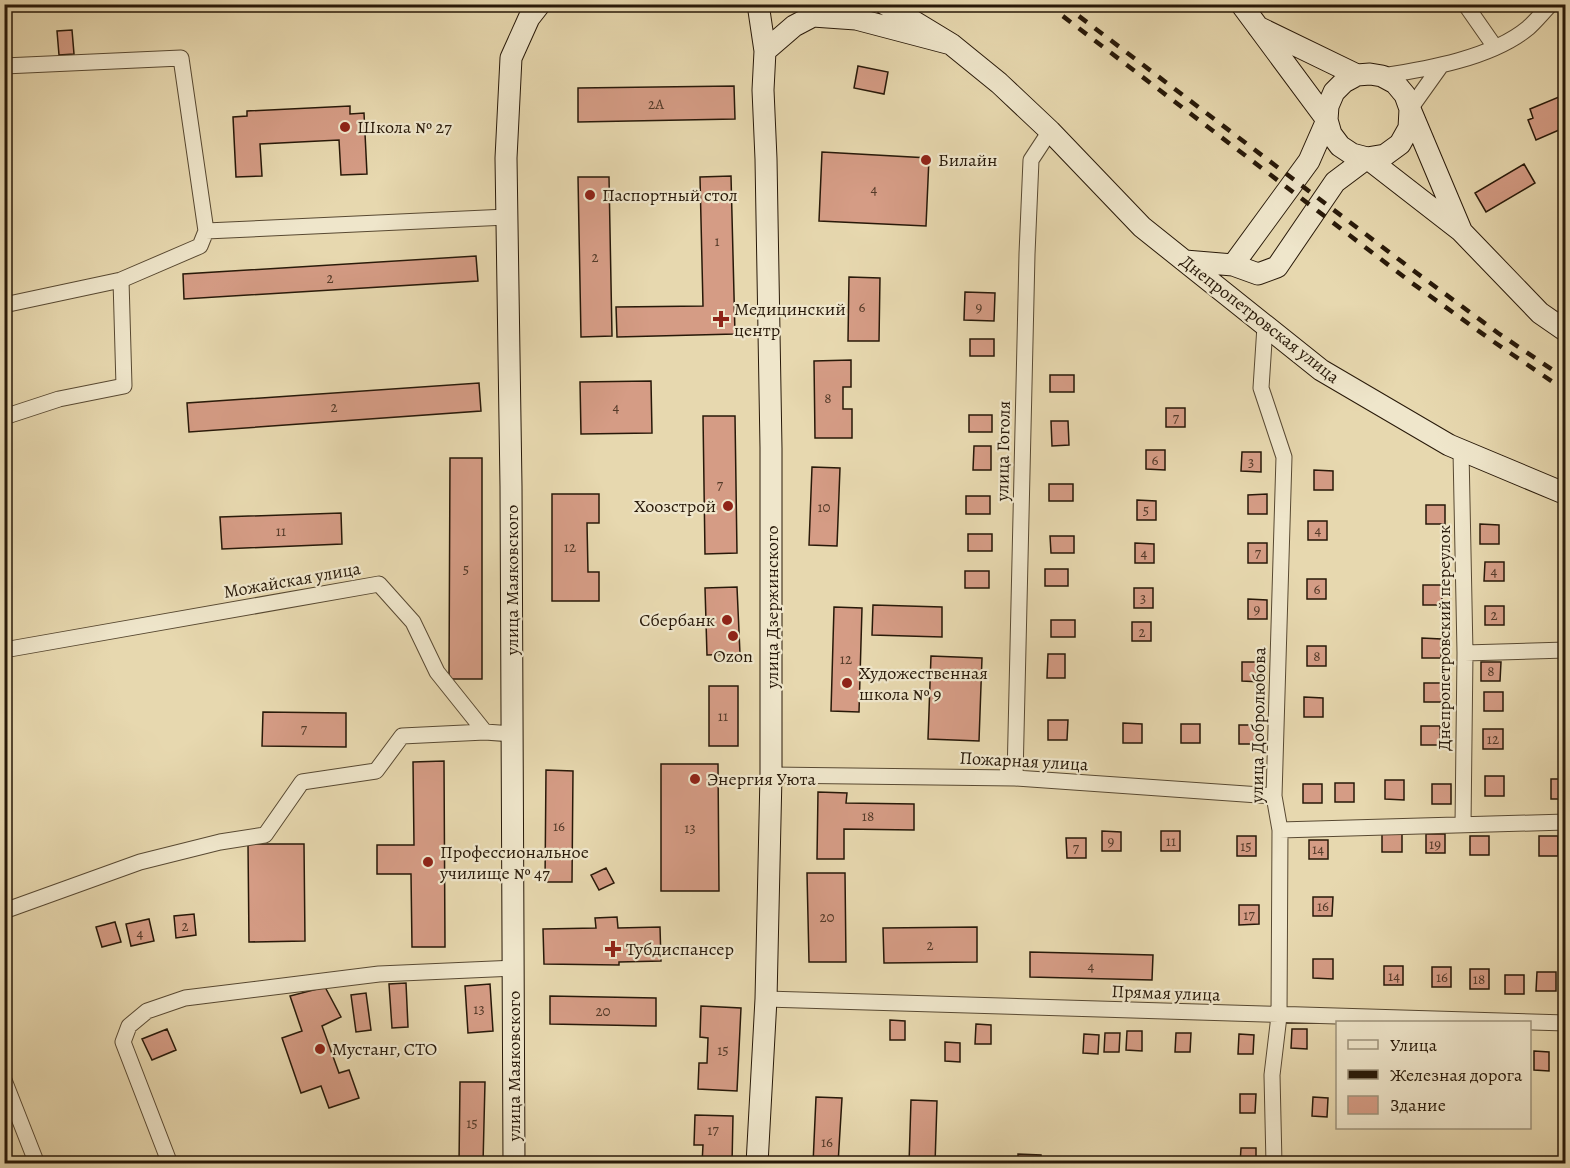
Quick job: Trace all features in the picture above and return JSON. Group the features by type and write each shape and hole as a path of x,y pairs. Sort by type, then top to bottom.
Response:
{"main road":[{"name":"улица Маяковского","path":"514,1164 512,498 506,158 510,58 529,18 540,4"},
{"name":"улица Дзержинского","path":"757,1164 766,999 771,775 771,447 763,90 765,51 759,4"},
{"path":"885,4 951,44"},
{"path":"1241,4 1255,26 1327,120"},
{"path":"765,51 794,26 813,16 856,19 951,44"},
{"path":"1255,26 1357,75"},
{"name":"Днепропетровская улица","path":"951,44 999,83 1050,131 1142,227 1321,370 1461,451 1566,494"},
{"path":"1461,231 1405,95 1395,83 1382,76 1357,75 1344,82 1334,92 1328,106 1327,120 1331,135 1340,146 1352,154 1367,158 1461,231 1540,313 1566,331"},
{"path":"1185,261 1233,265 1258,274 1277,267 1335,182 1367,158 1385,155 1400,144 1409,128 1410,109"},
{"path":"1233,265 1309,161 1327,120"}],"street":[{"path":"1465,4 1494,48"},
{"path":"1382,76 1440,67 1494,48 1527,29 1551,4"},
{"path":"4,66 181,58 206,231 200,246 121,280 4,305"},
{"path":"1410,109 1440,67"},
{"name":"улица Гоголя","path":"1015,778 1031,160 1050,131"},
{"path":"206,231 507,217"},
{"path":"4,417 58,399 124,386 121,280"},
{"name":"улица Добролюбова","path":"1265,326 1261,388 1284,457 1274,796 1280,830 1279,1016 1272,1075 1274,1164"},
{"name":"Днепропетровский переулок","path":"1461,451 1465,653 1463,825"},
{"name":"Можайская улица","path":"4,650 379,584 413,622 437,672 485,732"},
{"path":"1465,653 1566,651"},
{"path":"4,911 140,862 220,842 265,835 302,782 376,771 402,736 485,732 512,734"},
{"name":"Пожарная улица","path":"771,775 1015,778 1274,796"},
{"path":"1280,830 1566,822"},
{"path":"170,1164 123,1042 129,1026 147,1011 185,998 379,974 513,968"},
{"name":"Прямая улица","path":"766,999 1484,1021"},
{"name":"Прямая улица","path":"1531,1022 1566,1023"},
{"path":"4,1080 11,1112 37,1164"}],"building":[{"path":"72,30 74,54 59,55 57,31"},
{"path":"858,66 888,72 884,94 854,88"},
{"path":"734,86 735,119 578,122 578,88"},
{"path":"1566,94 1566,127 1536,140 1528,120 1533,118 1530,109"},
{"path":"350,106 350,114 364,113 367,174 341,175 339,140 260,144 262,176 236,177 233,117 247,116 247,111"},
{"path":"822,152 929,158 926,226 819,221"},
{"path":"1524,164 1535,183 1486,212 1475,193"},
{"path":"731,176 735,334 617,337 616,307 703,306 700,177"},
{"path":"578,177 609,177 612,336 581,337"},
{"path":"476,256 478,281 184,299 183,274"},
{"path":"849,277 880,278 879,341 848,341"},
{"path":"965,292 995,293 994,321 964,320"},
{"path":"970,339 994,339 994,356 970,356"},
{"path":"851,360 851,387 843,387 843,409 852,409 852,438 815,438 814,361"},
{"path":"1050,375 1074,375 1074,392 1050,392"},
{"path":"651,381 652,433 581,434 580,382"},
{"path":"479,383 481,411 189,432 187,403"},
{"path":"1166,408 1185,408 1185,427 1166,427"},
{"path":"969,415 992,415 992,432 969,432"},
{"path":"703,416 735,416 737,553 705,554"},
{"path":"1051,421 1068,421 1069,445 1052,446"},
{"path":"974,446 991,446 991,470 973,470"},
{"path":"1146,450 1165,450 1165,470 1146,469"},
{"path":"1242,452 1261,452 1261,472 1241,471"},
{"path":"450,458 482,458 482,679 449,679"},
{"path":"812,467 840,468 837,546 809,545"},
{"path":"1314,470 1333,471 1333,490 1314,490"},
{"path":"1049,484 1073,484 1073,501 1049,501"},
{"path":"552,494 599,494 599,523 587,523 588,572 599,572 599,601 552,601"},
{"path":"1267,494 1267,514 1248,514 1248,495"},
{"path":"966,496 990,496 990,514 966,514"},
{"path":"1137,500 1156,501 1156,520 1137,520"},
{"path":"1426,505 1445,505 1445,524 1426,524"},
{"path":"341,513 342,544 222,549 220,517"},
{"path":"1308,521 1327,521 1327,540 1308,540"},
{"path":"1480,524 1499,525 1499,544 1480,544"},
{"path":"968,534 992,534 992,551 968,551"},
{"path":"1050,536 1074,536 1074,553 1051,553"},
{"path":"1135,543 1154,544 1154,563 1135,563"},
{"path":"1248,543 1267,543 1267,563 1248,563"},
{"path":"1485,562 1504,562 1504,581 1484,581"},
{"path":"1045,569 1068,569 1068,586 1045,586"},
{"path":"965,571 989,571 989,588 965,588"},
{"path":"1307,579 1326,579 1326,599 1307,599"},
{"path":"1423,585 1442,585 1442,605 1423,605"},
{"path":"737,587 740,654 707,655 705,588"},
{"path":"1134,588 1153,588 1153,608 1134,608"},
{"path":"1248,599 1267,600 1267,619 1248,619"},
{"path":"873,605 942,607 942,637 872,635"},
{"path":"1485,606 1504,606 1504,625 1485,625"},
{"path":"834,607 862,608 859,712 831,711"},
{"path":"1560,610 1566,610 1566,629 1560,629"},
{"path":"1051,620 1075,620 1075,637 1051,637"},
{"path":"1132,622 1151,622 1151,641 1132,641"},
{"path":"1422,638 1441,639 1441,658 1422,658"},
{"path":"1307,646 1326,646 1326,666 1307,666"},
{"path":"1048,654 1065,654 1065,678 1047,678"},
{"path":"931,656 982,658 979,741 928,739"},
{"path":"1242,662 1261,662 1261,682 1242,681"},
{"path":"1481,662 1501,662 1500,681 1481,681"},
{"path":"1424,683 1443,683 1443,702 1424,702"},
{"path":"709,686 738,686 738,746 709,746"},
{"path":"1484,692 1503,692 1503,711 1484,711"},
{"path":"1304,697 1323,698 1323,717 1304,717"},
{"path":"263,712 346,713 346,747 262,746"},
{"path":"1048,720 1068,720 1067,740 1048,740"},
{"path":"1123,723 1142,724 1142,743 1123,743"},
{"path":"1181,724 1200,724 1200,743 1181,743"},
{"path":"1239,725 1258,725 1258,744 1239,744"},
{"path":"1421,726 1440,726 1440,745 1421,745"},
{"path":"1483,729 1503,729 1503,749 1483,749"},
{"path":"444,761 445,947 412,947 411,874 377,874 377,845 414,845 413,762"},
{"path":"661,764 718,764 719,891 661,891"},
{"path":"546,770 573,771 572,882 545,882"},
{"path":"1485,776 1504,776 1504,796 1485,796"},
{"path":"1551,779 1566,779 1566,799 1551,799"},
{"path":"1385,780 1404,780 1404,800 1385,799"},
{"path":"1335,783 1354,783 1354,802 1335,802"},
{"path":"1303,784 1322,784 1322,803 1303,803"},
{"path":"1432,784 1451,784 1451,804 1432,804"},
{"path":"818,792 847,793 846,803 914,804 914,830 844,829 844,859 817,859"},
{"path":"1102,831 1121,832 1121,851 1102,851"},
{"path":"1161,831 1180,831 1180,851 1161,851"},
{"path":"1382,832 1402,833 1402,852 1382,852"},
{"path":"1426,834 1445,834 1445,853 1426,853"},
{"path":"1237,836 1256,836 1256,856 1237,856"},
{"path":"1470,836 1489,836 1489,855 1470,855"},
{"path":"1539,836 1558,836 1558,856 1539,856"},
{"path":"1066,838 1086,838 1086,858 1067,858"},
{"path":"1309,840 1328,840 1328,859 1309,859"},
{"path":"248,844 304,844 305,941 249,942"},
{"path":"606,868 614,883 599,890 591,875"},
{"path":"807,873 845,873 846,962 809,962"},
{"path":"1313,897 1333,897 1332,916 1313,916"},
{"path":"1239,905 1259,905 1259,924 1239,925"},
{"path":"194,914 196,935 176,938 174,916"},
{"path":"617,917 618,928 660,927 661,961 619,962 619,965 544,964 543,929 596,928 595,918"},
{"path":"149,919 154,941 131,946 126,924"},
{"path":"115,922 121,942 102,947 96,927"},
{"path":"977,927 977,962 884,963 883,928"},
{"path":"1030,952 1153,955 1152,980 1030,977"},
{"path":"1313,959 1333,959 1333,979 1313,978"},
{"path":"1384,966 1403,966 1403,985 1384,985"},
{"path":"1432,967 1451,967 1451,987 1432,987"},
{"path":"1470,969 1489,969 1489,989 1470,989"},
{"path":"1537,972 1556,972 1556,991 1536,991"},
{"path":"1505,975 1524,975 1524,994 1505,994"},
{"path":"406,983 408,1027 392,1028 389,984"},
{"path":"490,984 493,1031 468,1033 465,986"},
{"path":"325,987 341,1017 322,1026 339,1073 349,1070 359,1098 329,1108 321,1086 301,1093 282,1038 302,1031 290,996"},
{"path":"366,993 371,1030 356,1032 351,995"},
{"path":"550,996 656,998 656,1026 550,1024"},
{"path":"701,1006 741,1008 737,1091 698,1089 699,1063 707,1063 708,1038 700,1037"},
{"path":"890,1020 905,1021 905,1040 890,1040"},
{"path":"976,1024 991,1025 991,1044 975,1044"},
{"path":"167,1029 176,1050 152,1060 142,1039"},
{"path":"1292,1029 1307,1029 1307,1049 1291,1048"},
{"path":"1127,1031 1142,1031 1142,1051 1126,1050"},
{"path":"1105,1033 1120,1033 1119,1052 1104,1052"},
{"path":"1176,1033 1191,1033 1190,1052 1175,1052"},
{"path":"1084,1034 1099,1035 1098,1054 1083,1053"},
{"path":"1239,1034 1254,1035 1253,1054 1238,1054"},
{"path":"945,1042 960,1043 960,1062 945,1061"},
{"path":"1534,1051 1549,1052 1549,1071 1534,1070"},
{"path":"1560,1052 1566,1052 1566,1071 1560,1071"},
{"path":"460,1082 485,1082 483,1164 459,1164"},
{"path":"1240,1094 1256,1094 1255,1113 1240,1113"},
{"path":"816,1097 842,1098 838,1164 813,1164"},
{"path":"1313,1097 1328,1098 1327,1117 1312,1116"},
{"path":"911,1100 937,1101 935,1164 909,1164"},
{"path":"695,1115 733,1116 732,1164 702,1164 703,1145 694,1145"},
{"path":"1241,1148 1256,1148 1256,1164 1240,1164"},
{"path":"1018,1154 1041,1155 1041,1164 1018,1164"}],"railway":[{"path":"1047,4 1412,283 1566,391"},
{"path":"1063,4 1414,271 1498,333 1566,379"}],"place":[{"name":"Школа № 27","path":"345,127"},
{"name":"Билайн","path":"926,160"},
{"name":"Паспортный стол","path":"590,195"},
{"name":"Медицинский центр","path":"721,319"},
{"name":"Хоозстрой","path":"728,506"},
{"name":"Сбербанк","path":"727,620"},
{"name":"Ozon","path":"733,636"},
{"name":"Художественная школа № 9","path":"847,683"},
{"name":"Энергия Уюта","path":"695,779"},
{"name":"Профессиональное училище № 47","path":"428,862"},
{"name":"Тубдиспансер","path":"613,949"},
{"name":"Мустанг, СТО","path":"320,1049"}]}
